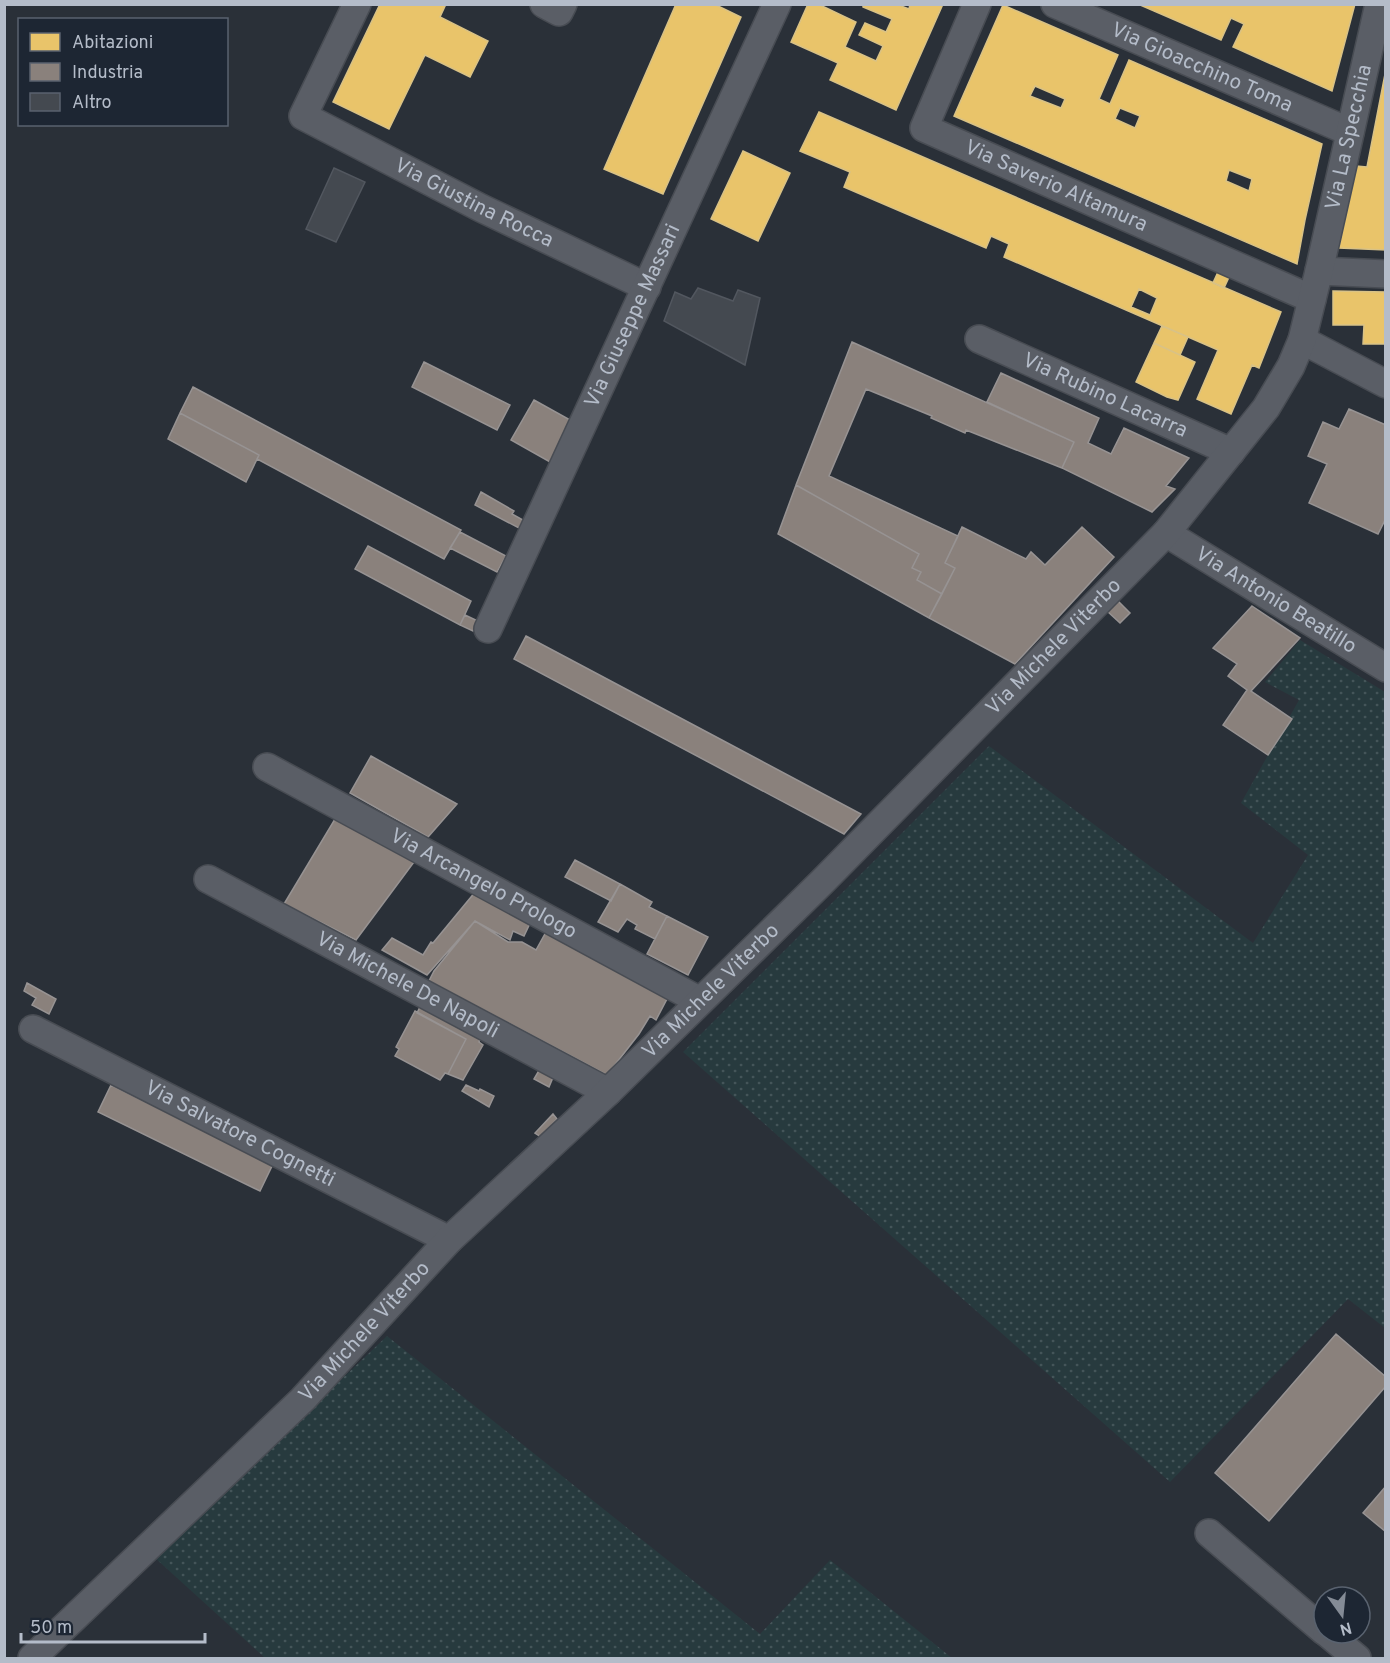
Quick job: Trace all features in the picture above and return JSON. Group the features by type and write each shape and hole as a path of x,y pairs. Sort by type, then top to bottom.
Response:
{"street":[{"name":"Via Giustina Rocca","path":"357,4 303,116 491,213 646,287"},
{"name":"Via Giuseppe Massari","path":"488,628 777,4"},
{"name":"Via Saverio Altamura","path":"977,4 924,128 1312,298"},
{"name":"Via Gioacchino Toma","path":"1055,4 1350,132"},
{"name":"Via La Specchia","path":"1319,271 1379,4"},
{"name":"Via Michele Viterbo","path":"32,1659 303,1399 449,1240 608,1092 830,874 1166,533 1266,408 1291,366 1302,340 1319,271"},
{"path":"1319,271 1386,274"},
{"name":"Via Rubino Lacarra","path":"979,339 1231,452"},
{"path":"1302,340 1386,384"},
{"name":"Via Antonio Beatillo","path":"1166,533 1386,668"},
{"name":"Via Arcangelo Prologo","path":"267,767 700,1001"},
{"name":"Via Michele De Napoli","path":"207,879 608,1092"},
{"name":"Via Salvatore Cognetti","path":"33,1029 449,1240"},
{"path":"1209,1533 1312,1621"},
{"path":"1340,1645 1357,1659"}],"green space":[{"path":"1300,640 1385,692 1385,1328 1348,1299 1170,1482 683,1052 989,746 1253,943 1308,855 1241,803 1299,700 1265,682"},
{"path":"387,1336 760,1634 830,1560 952,1658 265,1658 154,1557"}],"building: Abitazioni":[{"path":"380,4 446,4 440,17 488,41 470,77 425,55 389,129 333,102"},
{"path":"676,4 714,4 741,17 663,194 604,169"},
{"path":"808,4 818,4 856,22 845,47 876,61 883,46 859,35 865,23 886,32 892,19 863,7 863,4 901,4 909,9 910,4 943,4 896,110 830,80 838,63 791,42"},
{"path":"1138,4 1355,4 1332,91 1233,47 1244,24 1231,18 1221,40"},
{"path":"1003,5 1118,55 1099,99 1110,104 1129,60 1322,144 1297,264 954,116","holes":["1035,86 1065,99 1061,108 1030,96","1120,108 1140,116 1135,128 1115,119","1229,170 1252,179 1249,191 1226,181"]},
{"path":"1386,69 1386,250 1339,248 1357,166 1367,167"},
{"path":"819,112 1281,312 1259,368 1252,365 1231,414 1197,399 1218,350 1004,257 1009,244 991,236 986,248 844,187 850,172 800,151","holes":["1139,289 1157,298 1150,315 1131,307"]},
{"path":"743,151 790,173 758,241 711,219"},
{"path":"1218,272 1229,277 1224,288 1213,283"},
{"path":"1333,291 1386,292 1386,344 1363,344 1364,325 1333,325"},
{"path":"1162,326 1188,337 1180,355 1154,343"},
{"path":"1154,343 1195,362 1178,400 1136,382"}],"building: Industria":[{"path":"852,342 1074,442 1062,468 966,430 965,433 931,418 932,416 866,389 829,476 958,536 945,563 955,568 942,594 917,580 921,572 912,568 919,554 796,485"},
{"path":"424,362 510,405 497,430 412,387"},
{"path":"1001,373 1099,418 1088,443 1111,454 1124,428 1189,458 1166,486 1175,489 1152,512 1062,468 1074,442 987,402"},
{"path":"193,387 461,530 444,559 257,459 259,455 180,413"},
{"path":"534,400 572,421 550,462 511,440"},
{"path":"1349,409 1386,425 1386,518 1378,534 1309,503 1327,464 1308,456 1323,422 1339,429"},
{"path":"180,413 259,455 246,482 168,439"},
{"path":"796,485 919,554 912,568 921,572 917,580 942,594 929,618 778,534"},
{"path":"481,492 514,511 512,514 523,520 519,528 475,505"},
{"path":"962,527 1026,559 1031,552 1045,565 1082,527 1114,557 1015,664 929,618 955,568 945,563"},
{"path":"460,532 506,556 497,572 450,548"},
{"path":"368,546 471,601 460,625 355,569"},
{"path":"1117,600 1130,613 1120,623 1107,611"},
{"path":"1252,606 1300,638 1251,691 1292,719 1268,755 1223,725 1247,690 1228,676 1237,664 1213,648"},
{"path":"465,615 478,621 473,631 460,625"},
{"path":"526,636 861,814 844,834 514,659"},
{"path":"371,756 457,804 428,837 350,793"},
{"path":"335,819 414,862 356,940 284,904"},
{"path":"575,860 620,884 611,901 565,877"},
{"path":"620,884 652,902 649,907 667,916 655,939 635,929 637,925 627,919 618,932 598,922"},
{"path":"476,891 532,919 524,936 513,931 510,940 475,921 427,975 382,950 392,938 423,955 431,942 433,943"},
{"path":"667,916 708,937 688,975 647,954"},
{"path":"475,921 508,942 522,942 536,950 546,932 668,997 656,1020 650,1016 607,1075 429,981 434,971"},
{"path":"27,983 56,999 49,1014 32,1005 36,998 24,991"},
{"path":"423,1001 481,1036 479,1042 483,1045 463,1080 448,1074 466,1039 417,1013"},
{"path":"415,1011 466,1039 448,1074 445,1073 440,1080 395,1056 399,1049 396,1047"},
{"path":"541,1067 554,1075 549,1087 534,1079"},
{"path":"111,1085 273,1164 260,1191 98,1112"},
{"path":"466,1085 494,1096 489,1107 462,1091"},
{"path":"553,1114 557,1119 541,1137 535,1133"},
{"path":"1336,1334 1386,1377 1386,1386 1269,1521 1215,1473"},
{"path":"1386,1486 1386,1532 1363,1513"}],"building: Altro":[{"path":"334,168 365,182 336,242 306,229"},
{"path":"698,288 733,301 738,290 760,298 745,365 664,321 675,292 691,299"}]}
